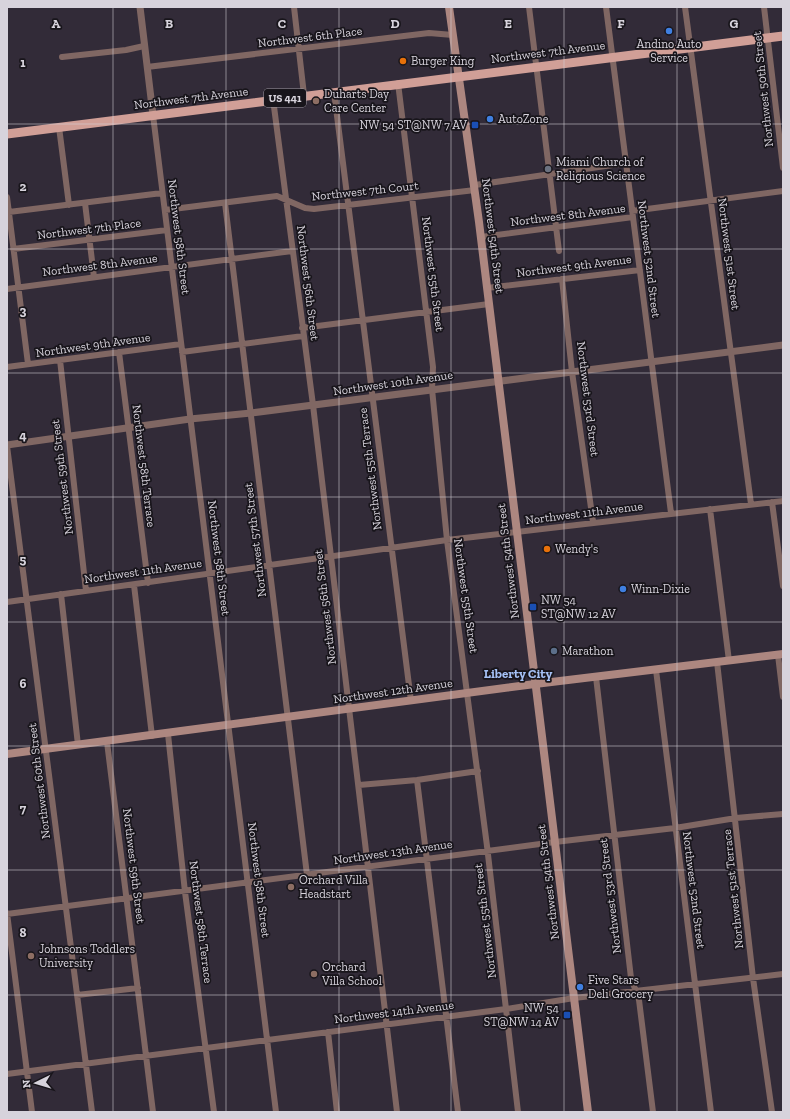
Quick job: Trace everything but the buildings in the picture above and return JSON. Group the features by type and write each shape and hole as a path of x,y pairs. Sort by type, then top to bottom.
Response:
{"main road":[{"name":"Northwest 54th Street","path":"450,7 458,76 475,187 588,1112"},
{"name":"Northwest 7th Avenue","path":"7,134 398,83 783,36"},
{"name":"Northwest 12th Avenue","path":"7,754 229,726 535,684 780,655"}],"street":[{"name":"Northwest 58th Street","path":"140,7 190,419 249,882 276,1112"},
{"path":"294,7 304,95"},
{"path":"528,7 548,174 559,251"},
{"name":"Northwest 52nd Street","path":"606,7 671,513"},
{"name":"Northwest 51st Street","path":"685,7 750,504"},
{"name":"Northwest 50th Street","path":"764,7 783,168"},
{"name":"Northwest 6th Place","path":"147,67 299,50 429,33 453,35"},
{"path":"62,58 126,50 144,46"},
{"name":"Northwest 55th Street","path":"398,83 434,367 432,389 447,540 488,851 518,1112"},
{"name":"Northwest 55th Terrace","path":"334,92 373,397 390,549 411,701"},
{"name":"Northwest 56th Street","path":"273,99 313,405 397,1112"},
{"path":"59,127 69,205"},
{"name":"Northwest 7th Court","path":"165,210 277,196 305,208 314,209 412,197 548,174 626,163"},
{"name":"Northwest 8th Avenue","path":"481,237 555,227 783,191"},
{"path":"9,212 162,193"},
{"path":"7,197 17,287 28,364"},
{"path":"85,203 94,277"},
{"name":"Northwest 57th Street","path":"225,203 307,874"},
{"name":"Northwest 7th Place","path":"13,250 167,230"},
{"name":"Northwest 8th Avenue","path":"7,289 292,251"},
{"name":"Northwest 9th Avenue","path":"487,288 640,270"},
{"name":"Northwest 53rd Street","path":"562,279 572,372 592,522"},
{"path":"302,328 489,304"},
{"path":"182,352 303,336"},
{"name":"Northwest 9th Avenue","path":"7,367 181,344"},
{"name":"Northwest 10th Avenue","path":"7,446 190,419 251,413 783,345"},
{"name":"Northwest 58th Terrace","path":"119,352 148,583"},
{"name":"Northwest 59th Street","path":"60,360 86,591"},
{"name":"Northwest 60th Street","path":"7,446 92,1112"},
{"name":"Northwest 11th Avenue","path":"7,602 447,540 783,501"},
{"path":"772,502 783,586"},
{"path":"710,509 729,661"},
{"path":"134,585 152,736"},
{"path":"61,594 78,745"},
{"path":"780,655 783,697"},
{"name":"Northwest 51st Terrace","path":"717,662 736,818 753,978 772,1112"},
{"name":"Northwest 52nd Street","path":"656,670 711,1112"},
{"name":"Northwest 53rd Street","path":"596,677 631,978 635,991 640,1000 653,1112"},
{"name":"Northwest 58th Terrace","path":"168,734 186,892 214,1112"},
{"name":"Northwest 59th Street","path":"107,742 153,1112"},
{"path":"359,785 417,780 478,771"},
{"path":"417,780 458,1112"},
{"name":"Northwest 13th Avenue","path":"7,914 65,906 127,900 307,874 555,842 675,828 736,818 783,814"},
{"path":"7,914 32,1112"},
{"name":"Northwest 14th Avenue","path":"7,1074 447,1017 574,998 783,974"},
{"path":"77,995 138,988"},
{"path":"328,1032 337,1112"}],"place":[{"name":"Andino Auto Service","path":"669,31"},
{"name":"Burger King","path":"403,61"},
{"name":"Duharts Day Care Center","path":"316,101"},
{"name":"AutoZone","path":"490,119"},
{"name":"NW 54 ST@NW 7 AV","path":"475,125"},
{"name":"Miami Church of Religious Science","path":"548,169"},
{"name":"Wendy's","path":"547,549"},
{"name":"Winn-Dixie","path":"623,589"},
{"name":"NW 54 ST@NW 12 AV","path":"533,607"},
{"name":"Marathon","path":"554,651"},
{"name":"Orchard Villa Headstart","path":"291,887"},
{"name":"Johnsons Toddlers University","path":"31,956"},
{"name":"Orchard Villa School","path":"314,974"},
{"name":"Five Stars Deli Grocery","path":"580,987"},
{"name":"NW 54 ST@NW 14 AV","path":"567,1015"}],"district":[{"name":"Liberty City","path":"518,673"}]}
